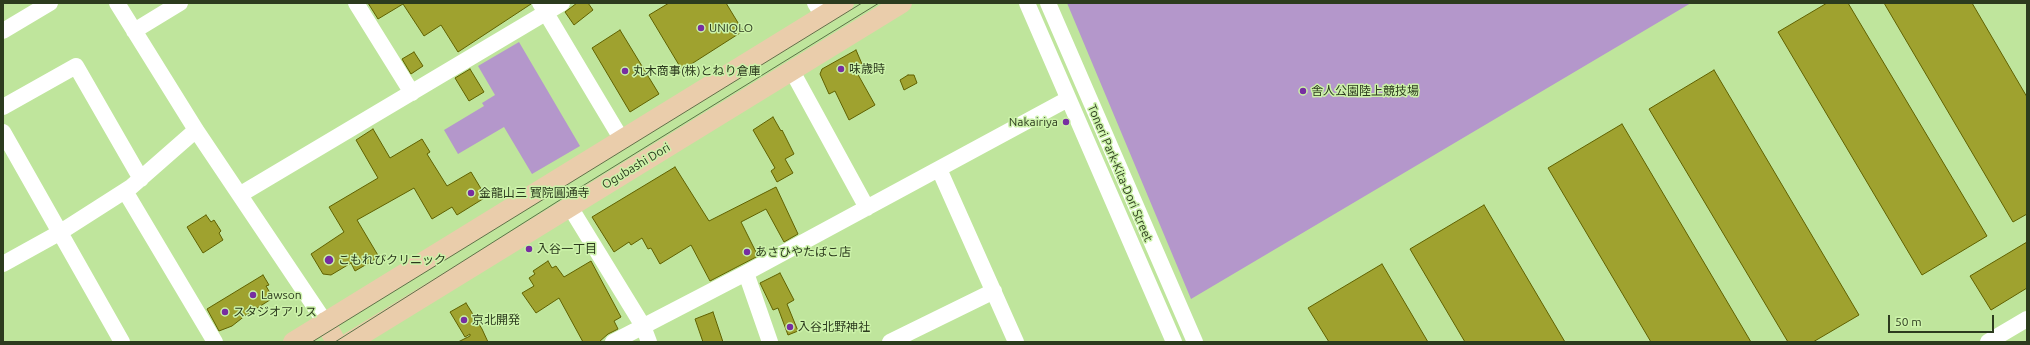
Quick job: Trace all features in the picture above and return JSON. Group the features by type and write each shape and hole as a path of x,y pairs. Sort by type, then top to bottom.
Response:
{"main road":[{"path":"293,342 622,140 819,10 844,3"},
{"name":"Ogubashi Dori","path":"350,342 902,3"},
{"path":"325,322 336,342"}],"street":[{"path":"3,31 50,3"},
{"path":"117,3 196,130 241,194 325,322"},
{"path":"134,31 180,3"},
{"path":"356,3 412,93"},
{"path":"241,194 412,93 543,8 562,3"},
{"name":"Toneri Park-Kita-Dori Street","path":"1027,3 1174,342"},
{"name":"Toneri Park-Kita-Dori Street","path":"1048,3 1195,342"},
{"path":"543,8 622,140"},
{"path":"3,107 76,66 141,179"},
{"path":"792,71 867,208"},
{"path":"613,342 746,273 1068,99"},
{"path":"3,264 59,233 125,191 141,179 196,130"},
{"path":"3,132 122,342"},
{"path":"939,169 1016,342"},
{"path":"125,191 215,342"},
{"path":"570,207 643,326 649,342"},
{"path":"746,273 770,342"},
{"path":"890,342 994,291"},
{"path":"1988,342 2027,319"}],"shaded area":[{"path":"1067,3 1691,3 1191,299"},
{"path":"519,42 580,146 532,174 504,127 458,154 444,130 484,106 482,103 495,95 478,66"}],"building":[{"path":"368,3 531,4 458,52 441,25 424,36 403,4 378,19"},
{"path":"577,3 588,3 593,10 574,25 565,12"},
{"path":"669,3 726,3 743,31 682,70 649,15"},
{"path":"1827,3 1848,3 1987,236 1922,275 1778,32"},
{"path":"1884,3 1972,3 2027,97 2027,214 2013,222"},
{"name":"丸木商事(株)とねり倉庫","path":"620,30 659,94 630,112 592,48"},
{"path":"856,50 862,64 858,66 859,69 856,71 875,105 849,120 835,91 829,94 820,74 822,69"},
{"path":"414,52 423,66 411,74 402,59"},
{"path":"470,69 484,92 469,101 455,78"},
{"path":"1714,70 1859,315 1813,342 1788,342 1649,109"},
{"path":"908,75 914,75 917,83 904,90 900,80"},
{"path":"773,117 781,131 782,130 794,154 785,159 793,173 777,182 771,171 775,168 753,130"},
{"path":"1622,124 1751,342 1651,342 1548,168"},
{"path":"373,129 390,158 422,139 430,152 427,154 447,186 471,172 486,197 457,215 452,207 432,219 414,188 357,220 379,257 355,271 351,263 331,275 323,274 311,254 344,232 329,207 378,178 356,140"},
{"path":"675,167 709,221 776,187 798,234 784,242 766,209 741,222 758,256 710,281 691,245 660,264 651,248 648,249 642,238 631,245 629,242 614,252 592,217"},
{"path":"1484,205 1565,342 1465,342 1410,249"},
{"path":"206,215 211,222 214,220 221,231 219,233 223,240 203,253 187,227"},
{"path":"2027,242 2027,288 1991,310 1970,276"},
{"path":"548,261 552,268 556,266 564,277 591,261 621,317 614,321 618,329 608,334 599,342 583,342 559,298 536,313 522,293 534,286 529,278 535,274 533,271"},
{"path":"1382,264 1428,342 1329,342 1308,308"},
{"path":"780,273 794,300 787,304 798,331 788,335 778,308 773,310 760,283"},
{"path":"263,275 269,285 266,286 273,298 232,326 219,331 207,309"},
{"path":"466,303 488,342 458,342 470,336 470,334 465,337 450,312"},
{"path":"713,312 723,342 703,342 695,319"}],"tram line":[{"path":"312,342 862,3"},
{"path":"335,342 563,198 879,3"}],"place":[{"name":"UNIQLO","path":"701,28"},
{"name":"味歳時","path":"841,69"},
{"name":"丸木商事(株)とねり倉庫","path":"625,71"},
{"name":"舎人公園陸上競技場","path":"1303,91"},
{"name":"Nakairiya","path":"1066,122"},
{"name":"金龍山三 寳院圓通寺","path":"471,193"},
{"name":"入谷一丁目","path":"529,249"},
{"name":"あさひやたばこ店","path":"747,252"},
{"name":"こもれびクリニック","path":"329,260"},
{"name":"Lawson","path":"253,295"},
{"name":"スタジオアリス","path":"225,312"},
{"name":"京北開発","path":"464,320"},
{"name":"入谷北野神社","path":"790,327"}]}
